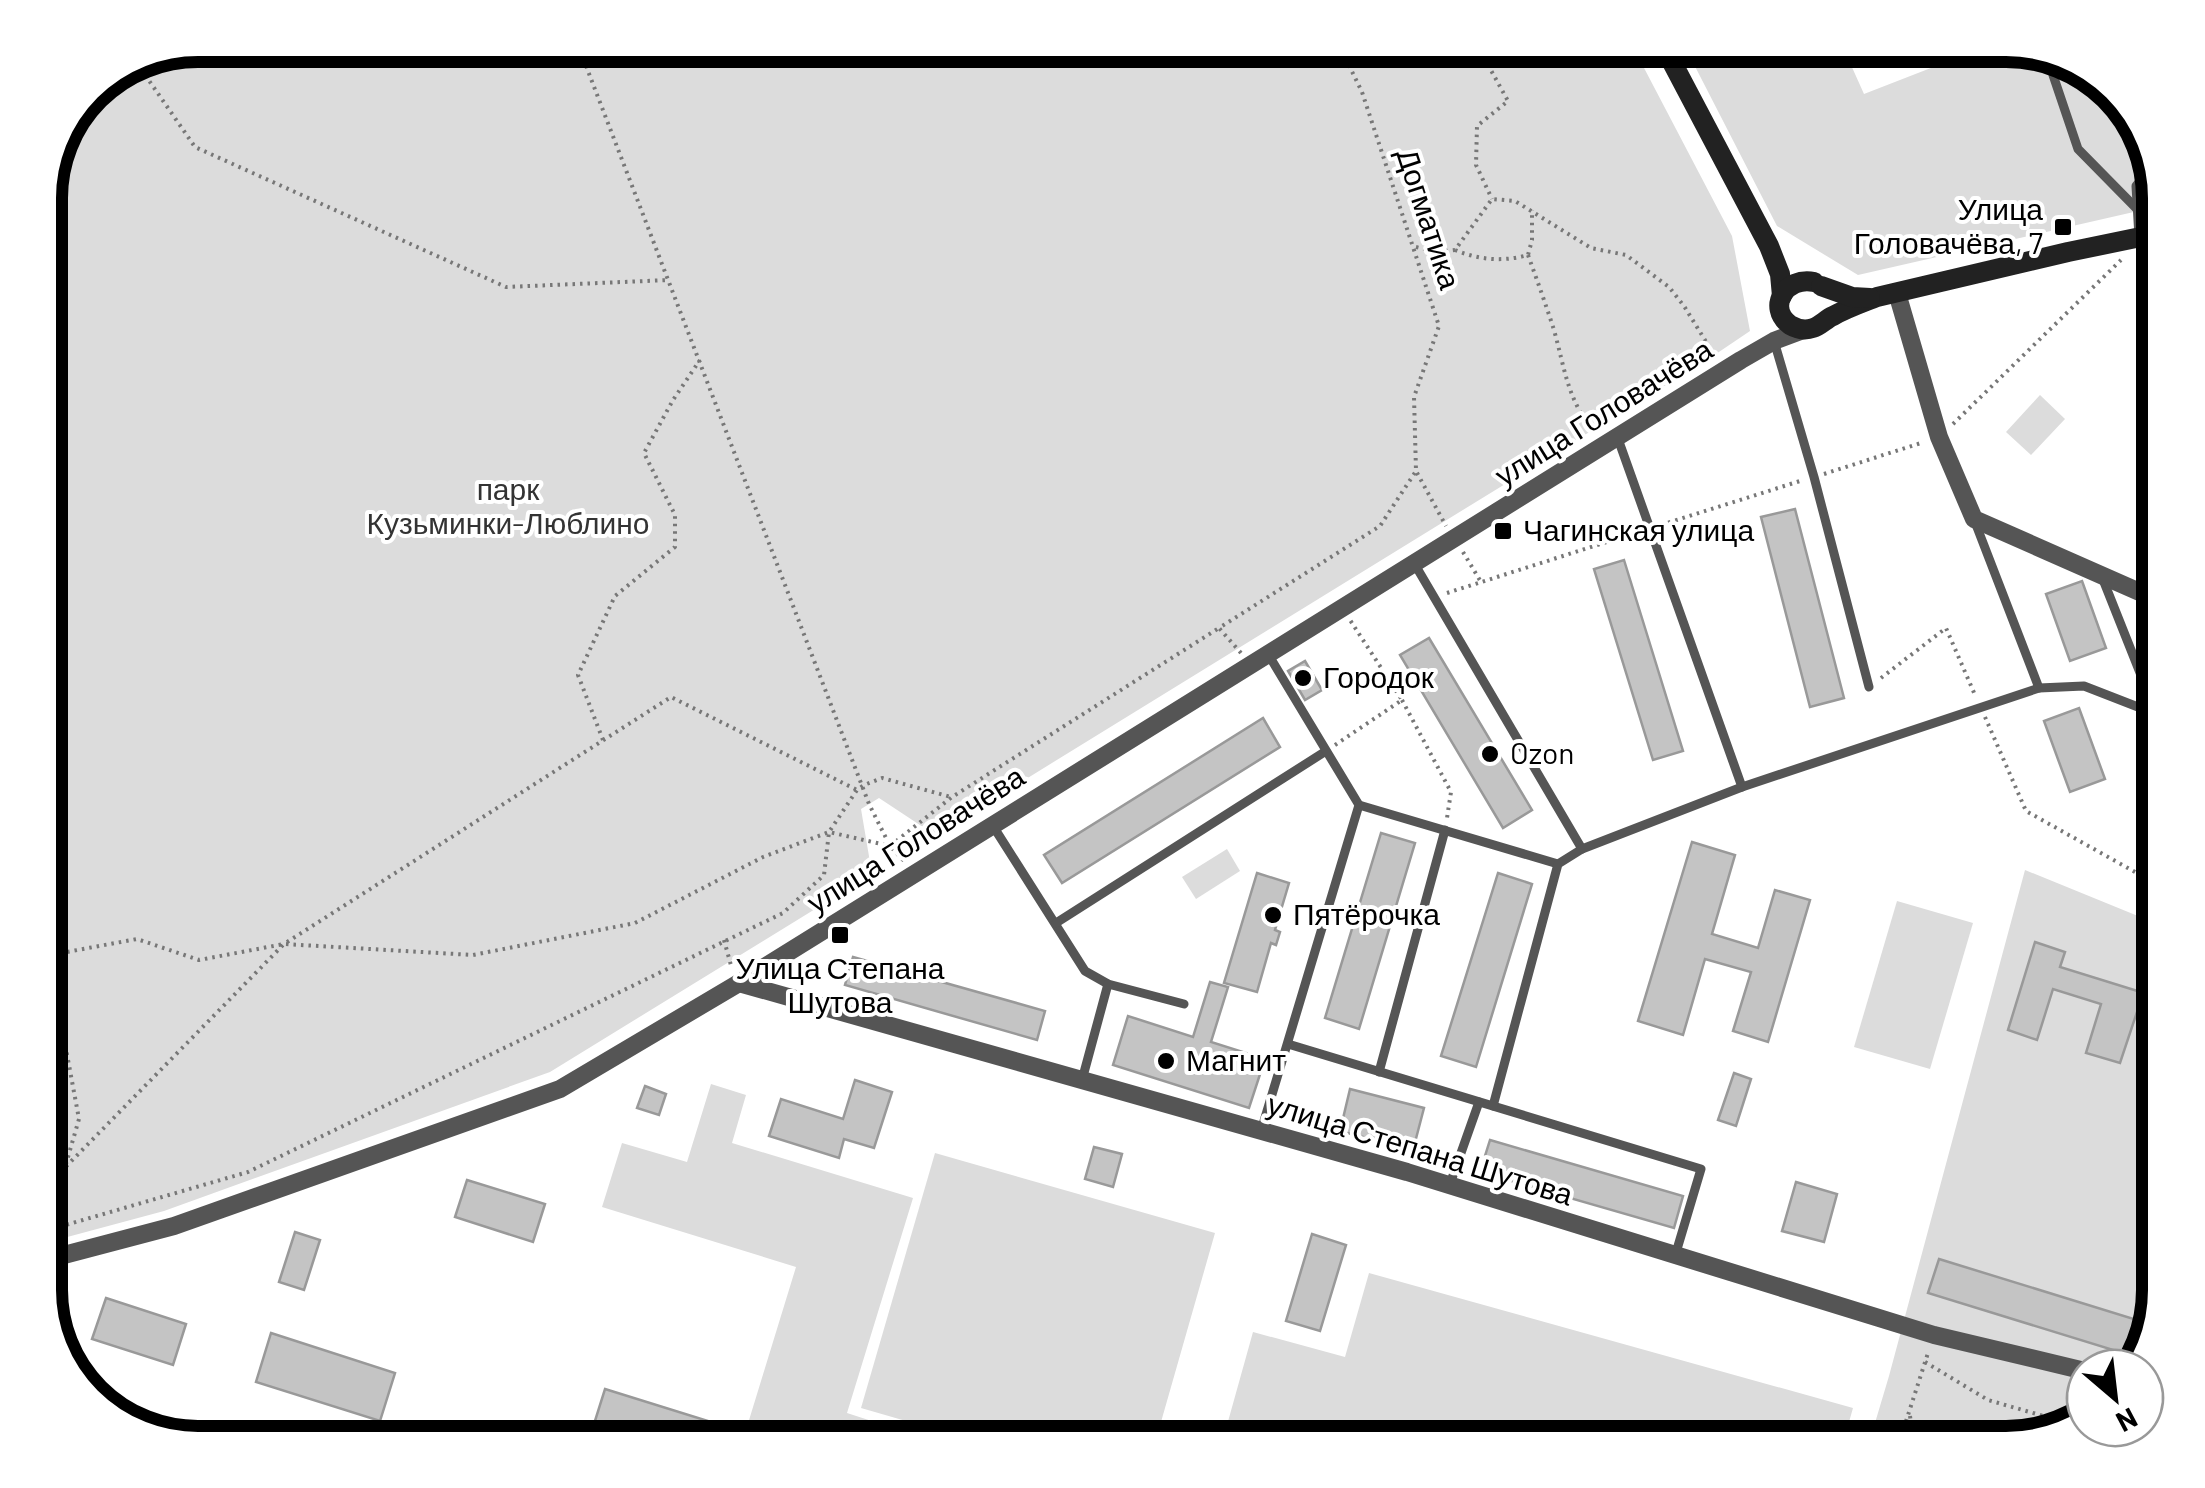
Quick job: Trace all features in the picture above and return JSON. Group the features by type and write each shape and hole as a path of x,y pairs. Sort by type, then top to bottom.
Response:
{"street":[{"path":"1672,62 1770,246 1780,274 1781,311 1789,324 1803,330 1818,326 1852,306 1887,295 2142,237"},
{"path":"1770,246 1799,274 1817,284 1829,299 1824,321"},
{"path":"1781,299 1792,284 1807,280 1852,297 1887,295"},
{"path":"1887,295 1974,519 2142,593"},
{"name":"улица Головачёва","path":"1767,345 1781,299"},
{"name":"улица Головачёва","path":"63,1255 174,1226 560,1089 739,983 1414,563 1458,544 1611,440 1726,369 1803,330"},
{"name":"улица Степана Шутова","path":"739,983 1450,1186 1934,1335 2065,1366"}],"lane":[{"path":"2053,76 2078,150 2142,218"},
{"path":"2138,210 2136,186 2141,180"},
{"path":"1767,345 1814,477 1869,687"},
{"path":"1611,440 1650,528 1742,787"},
{"path":"1974,519 2038,688"},
{"path":"1414,563 1582,849"},
{"path":"2101,575 2142,678"},
{"path":"1268,654 1359,804 1558,864"},
{"path":"1493,1106 1558,864 1582,849 1742,787 2038,688 2084,686 2142,711"},
{"path":"1056,923 1326,751"},
{"path":"1261,1131 1359,804"},
{"path":"993,825 1085,971 1108,984 1184,1004"},
{"path":"1378,1072 1445,830"},
{"path":"1082,1080 1108,984"},
{"path":"1288,1044 1701,1170 1675,1256"},
{"path":"1450,1186 1479,1102"}],"path":[{"path":"585,62 869,804 890,846 914,874"},
{"name":"Догматика","path":"1347,62 1362,92 1439,326 1414,397 1416,471"},
{"path":"1486,62 1508,102 1477,126 1476,164 1492,199"},
{"path":"145,74 196,147 506,287 669,280"},
{"path":"1455,250 1492,199"},
{"path":"1492,199 1515,201 1532,209 1591,248 1626,255 1669,287 1713,356 1726,369"},
{"path":"1532,209 1528,255 1570,395 1584,420 1611,440"},
{"path":"1414,247 1437,252 1455,250 1493,259 1528,255"},
{"path":"1435,597 1940,437 2122,259"},
{"path":"603,740 578,675 615,596 675,547 675,515 644,453 700,360"},
{"path":"890,846 952,798 1380,526 1416,471 1481,582"},
{"path":"1342,608 1402,700 1451,792 1445,830"},
{"path":"1219,628 1249,666"},
{"path":"1869,687 1946,628 2026,811 2142,876"},
{"path":"64,1168 284,944 671,697 858,790"},
{"path":"1326,751 1402,700"},
{"path":"63,1226 248,1172 782,913 824,876 829,832 864,785 882,778 952,798"},
{"path":"63,953 137,940 199,960 284,944 474,955 635,922 763,856 829,832 890,846"},
{"path":"724,940 739,983"},
{"path":"63,1043 79,1119 64,1168"},
{"path":"1905,1426 1934,1335"},
{"path":"1926,1362 1988,1400 2051,1418"},
{"path":"1910,1411 1912,1426"}],"green space":[{"name":"парк Кузьминки-Люблино","path":"199,62 1641,62 1732,236 1750,331 935,835 879,798 861,809 872,874 550,1072 164,1211 63,1238 63,190 67,164 85,123 123,85 172,65"},
{"path":"1693,62 1850,62 1864,94 1946,62 2006,62 2041,67 2082,85 2109,109 2128,139 2140,172 2142,210 1858,275 1777,226"},
{"path":"2040,395 2065,419 2031,455 2006,432"},
{"path":"1227,849 1240,871 1196,899 1182,877"},
{"path":"2025,870 2142,918 2140,1316 2128,1348 2065,1348 2065,1411 2050,1418 2006,1426 1874,1426"},
{"path":"1897,901 1973,923 1930,1069 1854,1047"},
{"path":"711,1084 746,1095 732,1143 913,1198 847,1413 887,1426 747,1426 796,1267 602,1207 622,1143 687,1162"},
{"path":"935,1153 1215,1233 1160,1426 923,1426 861,1408"},
{"path":"1369,1273 1853,1408 1848,1426 1227,1426 1253,1332 1345,1357"}],"building":[{"path":"1795,509 1844,698 1810,707 1761,517"},
{"path":"1624,560 1683,751 1653,760 1594,569"},
{"path":"2082,581 2106,648 2070,661 2046,594"},
{"path":"1429,638 1532,810 1503,828 1400,655"},
{"path":"1305,661 1322,690 1305,700 1288,671"},
{"path":"2079,708 2105,779 2070,792 2044,721"},
{"path":"1263,718 1280,747 1062,883 1044,855"},
{"path":"1381,833 1415,843 1359,1029 1325,1018"},
{"path":"1692,842 1735,855 1712,934 1758,948 1775,890 1810,900 1768,1042 1733,1031 1751,972 1705,959 1683,1035 1638,1021"},
{"path":"1257,873 1289,883 1275,930 1280,932 1276,945 1271,943 1257,992 1224,983"},
{"path":"1498,873 1532,884 1476,1067 1441,1056"},
{"path":"2035,942 2065,952 2060,967 2142,992 2142,1010 2138,1009 2120,1063 2086,1053 2101,1004 2053,989 2037,1040 2008,1030"},
{"path":"853,957 1045,1011 1037,1040 845,985"},
{"path":"1210,982 1228,987 1211,1042 1265,1059 1249,1108 1113,1065 1128,1016 1193,1037"},
{"path":"1734,1073 1751,1079 1736,1126 1718,1120"},
{"path":"855,1080 892,1092 874,1148 844,1139 839,1158 769,1136 781,1099 843,1119"},
{"path":"645,1086 666,1094 659,1115 637,1108"},
{"path":"1350,1089 1424,1108 1413,1150 1340,1131"},
{"path":"1490,1140 1683,1196 1674,1228 1480,1172"},
{"path":"1094,1147 1122,1154 1113,1187 1085,1179"},
{"path":"467,1180 545,1204 533,1242 455,1217"},
{"path":"1796,1182 1837,1194 1824,1242 1782,1231"},
{"path":"295,1232 320,1240 304,1290 279,1282"},
{"path":"1312,1234 1346,1245 1320,1331 1286,1321"},
{"path":"1939,1259 2139,1321 2128,1348 2107,1348 1928,1293"},
{"path":"106,1298 186,1324 173,1365 92,1339"},
{"path":"271,1333 395,1373 380,1421 256,1382"},
{"path":"605,1389 724,1426 593,1426"}],"place":[{"name":"Улица Головачёва, 7","path":"2063,227"},
{"name":"Чагинская улица","path":"1503,531"},
{"name":"Городок","path":"1303,678"},
{"name":"Ozon","path":"1490,754"},
{"name":"Пятёрочка","path":"1273,915"},
{"name":"Улица Степана Шутова","path":"840,935"},
{"name":"Магнит","path":"1166,1061"}]}
